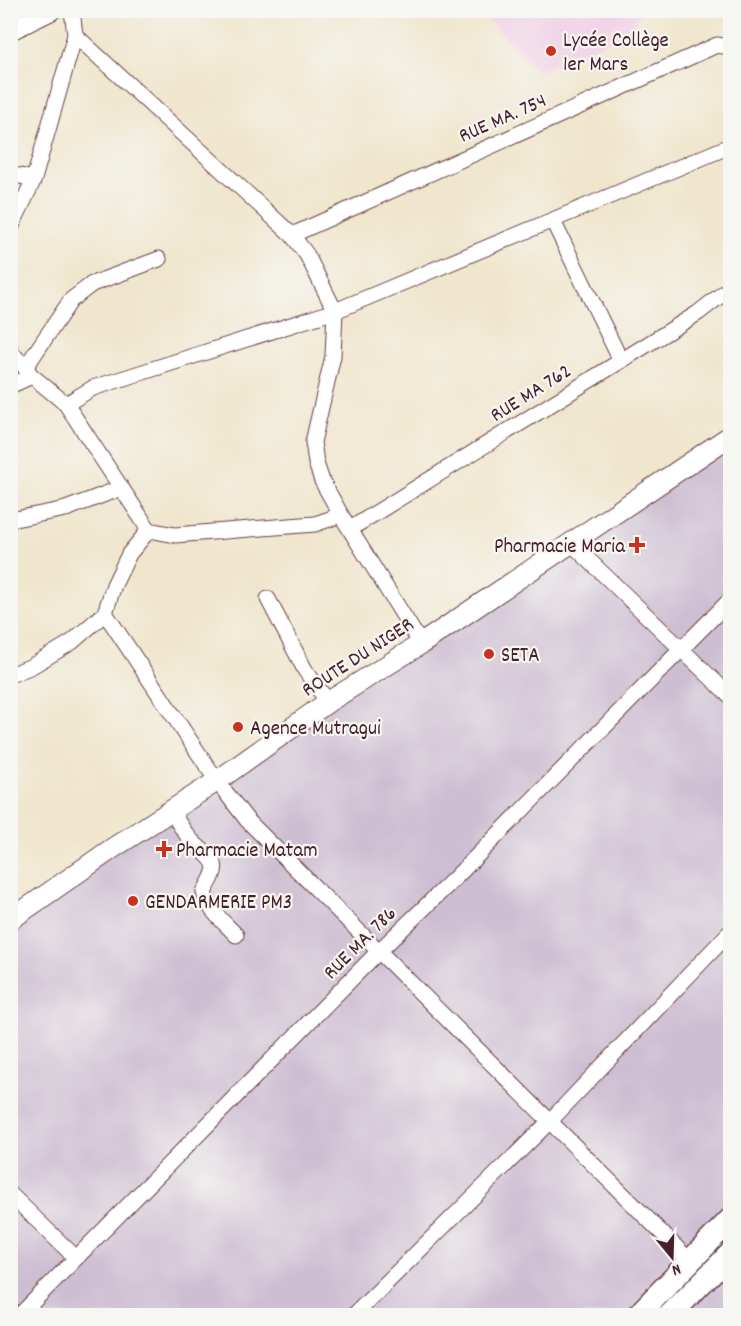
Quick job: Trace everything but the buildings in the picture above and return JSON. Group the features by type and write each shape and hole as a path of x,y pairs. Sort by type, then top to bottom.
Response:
{"highway":[{"path":"637,1316 730,1220"},
{"path":"669,1316 730,1254"}],"main road":[{"path":"10,30 51,10"},
{"name":"ROUTE DU NIGER","path":"11,918 217,781 328,702 421,644 730,436"}],"street":[{"path":"10,230 34,179 75,35 72,10"},
{"path":"75,35 292,235 307,255 335,311 333,356 313,442 316,463 322,481 341,515 421,644"},
{"name":"RUE MA. 754","path":"292,235 717,45 730,47"},
{"path":"66,404 93,388 335,311 730,146"},
{"path":"10,174 34,179"},
{"path":"554,221 621,361"},
{"path":"10,386 28,372 70,300 92,284 159,259"},
{"name":"RUE MA 762","path":"350,529 698,313 730,288"},
{"path":"10,350 28,372 66,404 149,530 175,536 315,524 341,515"},
{"path":"10,520 66,509 121,488"},
{"path":"10,675 32,666 72,642 105,613 114,585 129,554 149,530"},
{"path":"570,542 730,696"},
{"path":"268,599 305,670 328,702"},
{"name":"RUE MA. 786","path":"19,1316 378,952 683,650 730,600"},
{"path":"105,613 217,781 247,819 690,1261"},
{"path":"171,810 191,840 211,857 215,867 213,877 204,892 205,898 208,905 236,935"},
{"path":"353,1316 550,1121 730,932"},
{"path":"10,1194 76,1258"}],"shaded area":[{"name":"Lycée Collège 1er Mars","path":"480,11 642,11 630,31 538,72"},
{"path":"730,436 730,1212 626,1315 11,1316 11,920"},
{"path":"730,1265 730,1315 681,1315"}],"place":[{"name":"Lycée Collège 1er Mars","path":"551,51"},
{"name":"Pharmacie Maria","path":"637,545"},
{"name":"SETA","path":"489,654"},
{"name":"Agence Mutragui","path":"238,727"},
{"name":"Pharmacie Matam","path":"164,849"},
{"name":"GENDARMERIE PM3","path":"133,901"}]}
